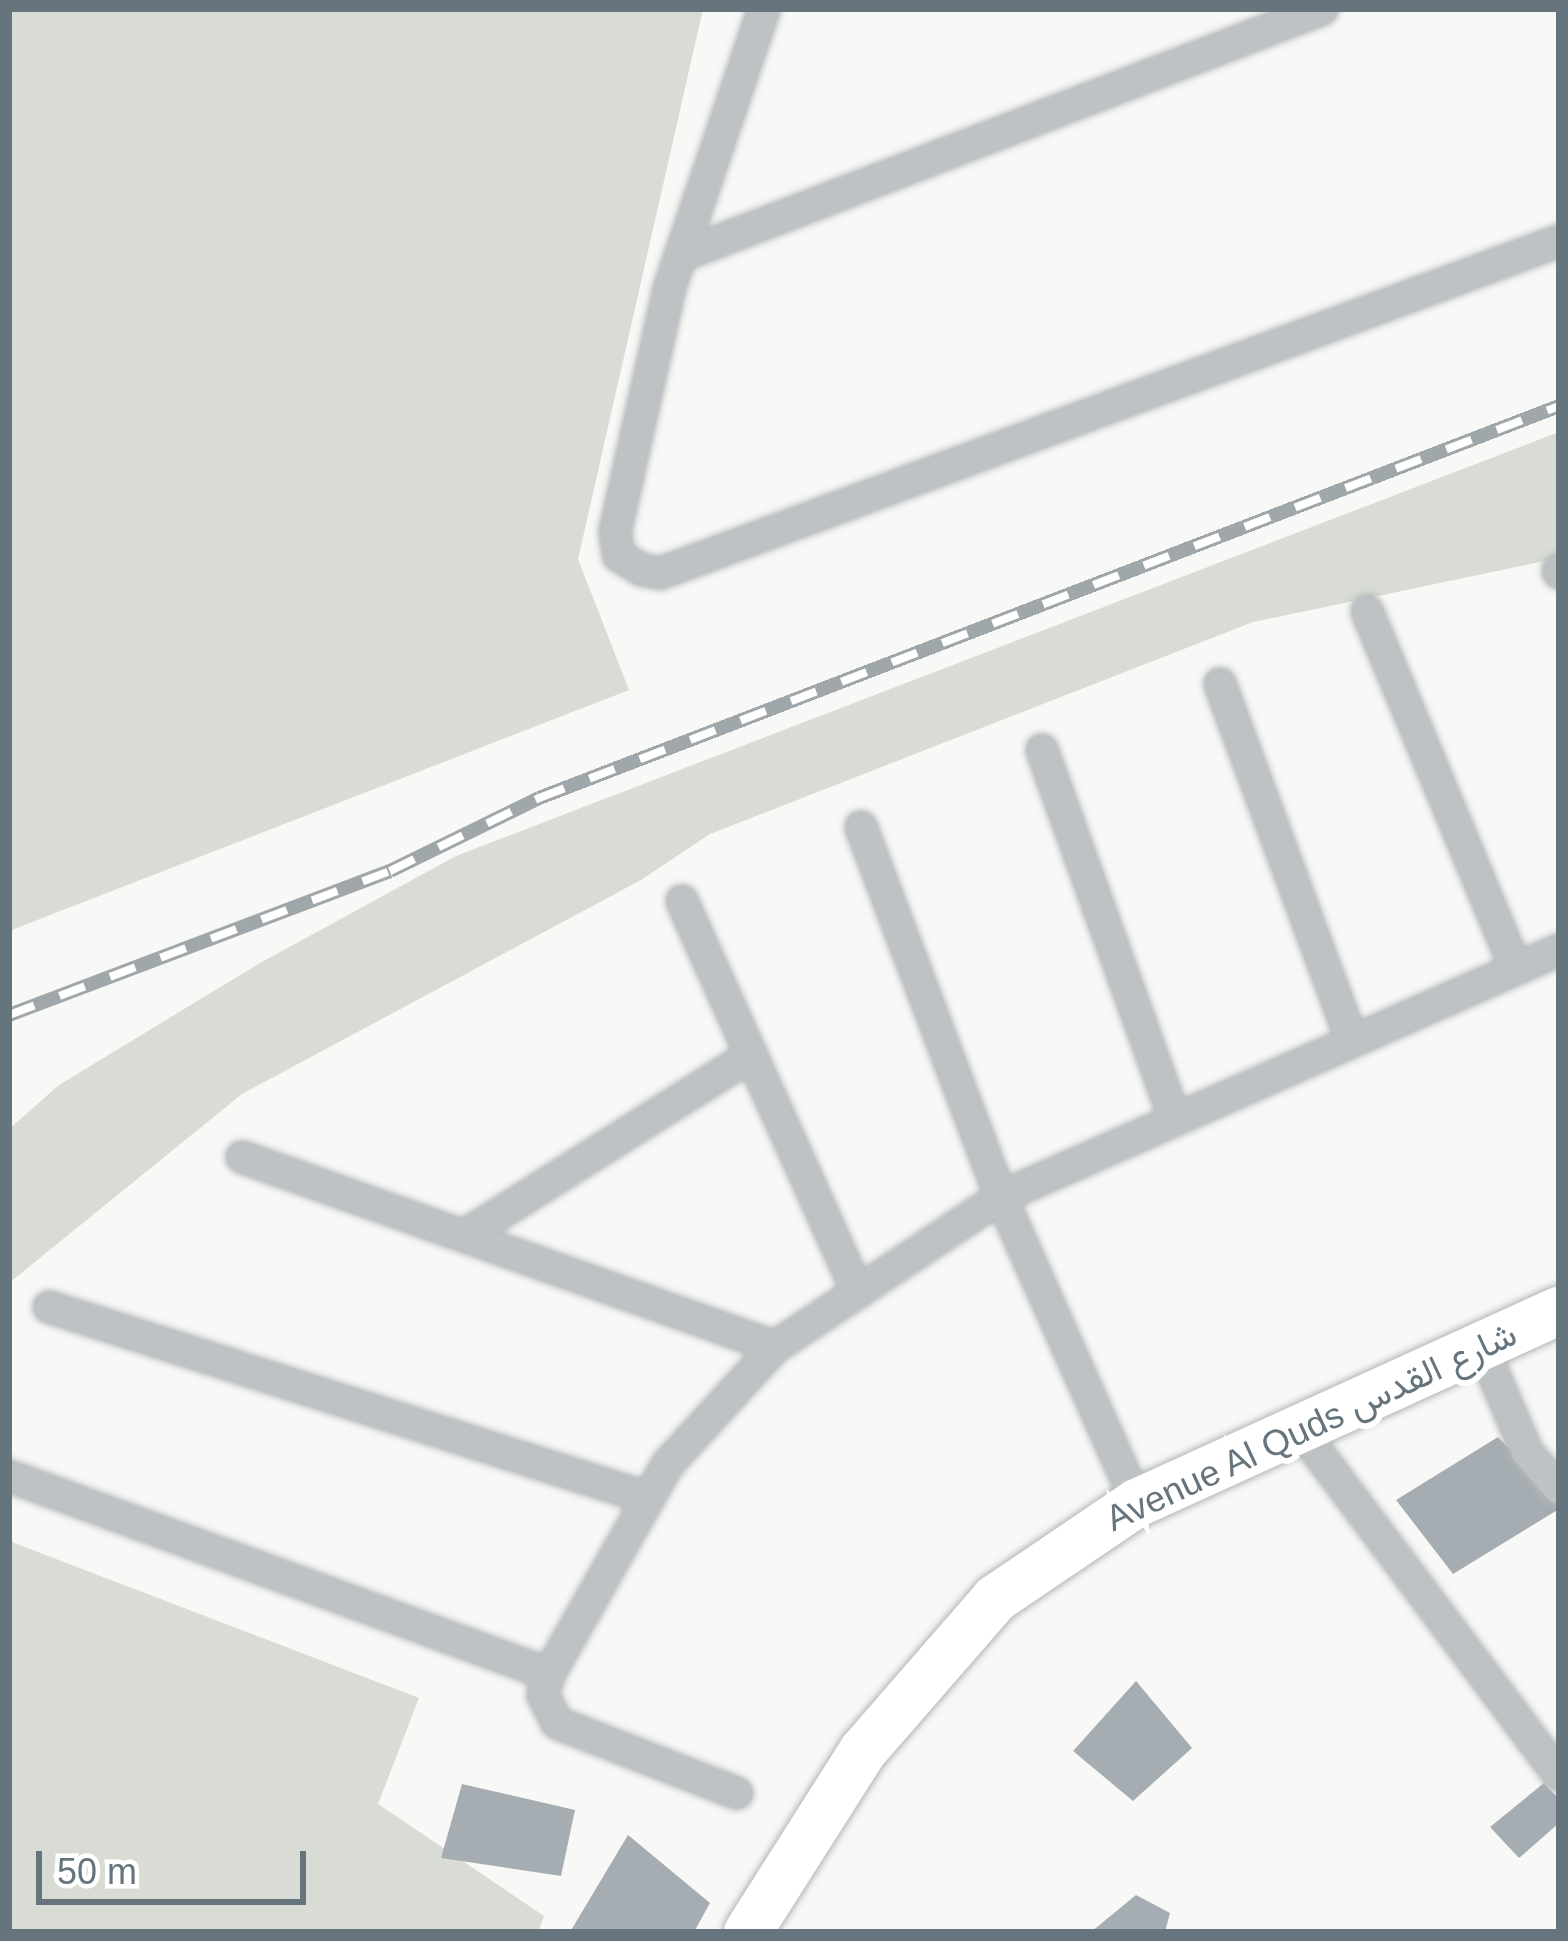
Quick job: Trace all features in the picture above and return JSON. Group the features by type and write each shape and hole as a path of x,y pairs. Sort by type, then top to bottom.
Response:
{"main road":[{"name":"Avenue Al Quds شارع القدس","path":"748,1932 863,1751 926,1670 995,1599 1137,1503 1297,1425 1559,1310"}],"street":[{"path":"764,9 680,256 615,532 619,556 662,573 1559,241"},
{"path":"680,256 1322,9"},
{"path":"1367,610 1516,968"},
{"path":"1220,684 1351,1039"},
{"path":"1042,750 1174,1116"},
{"path":"861,826 1001,1197 1137,1503"},
{"path":"682,901 858,1292"},
{"path":"737,1793 557,1723 543,1695 549,1674 668,1464 775,1347 1001,1197 1174,1116 1559,950"},
{"path":"464,1236 751,1055"},
{"path":"242,1156 775,1347"},
{"path":"49,1306 649,1498"},
{"path":"1481,1345 1527,1452 1559,1489"},
{"path":"1297,1425 1559,1775"},
{"path":"9,1476 549,1674"}],"shaded area":[{"path":"9,9 703,9 578,559 629,690 9,931"},
{"path":"1559,432 1559,558 1253,622 710,834 641,880 242,1094 9,1283 9,1129 59,1085 260,963 456,856"},
{"path":"9,1541 419,1698 378,1804 544,1916 538,1932 9,1932"}],"building":[{"path":"1498,1437 1559,1499 1559,1509 1453,1574 1396,1500"},
{"path":"1136,1681 1192,1748 1133,1801 1073,1751"},
{"path":"1544,1783 1559,1799 1559,1823 1519,1858 1490,1827"},
{"path":"462,1784 575,1810 561,1876 441,1858"},
{"path":"628,1835 710,1903 694,1932 570,1932"},
{"path":"1136,1895 1170,1913 1165,1932 1091,1932"}],"railway":[{"path":"9,1015 390,871 539,798 1559,406"}]}
